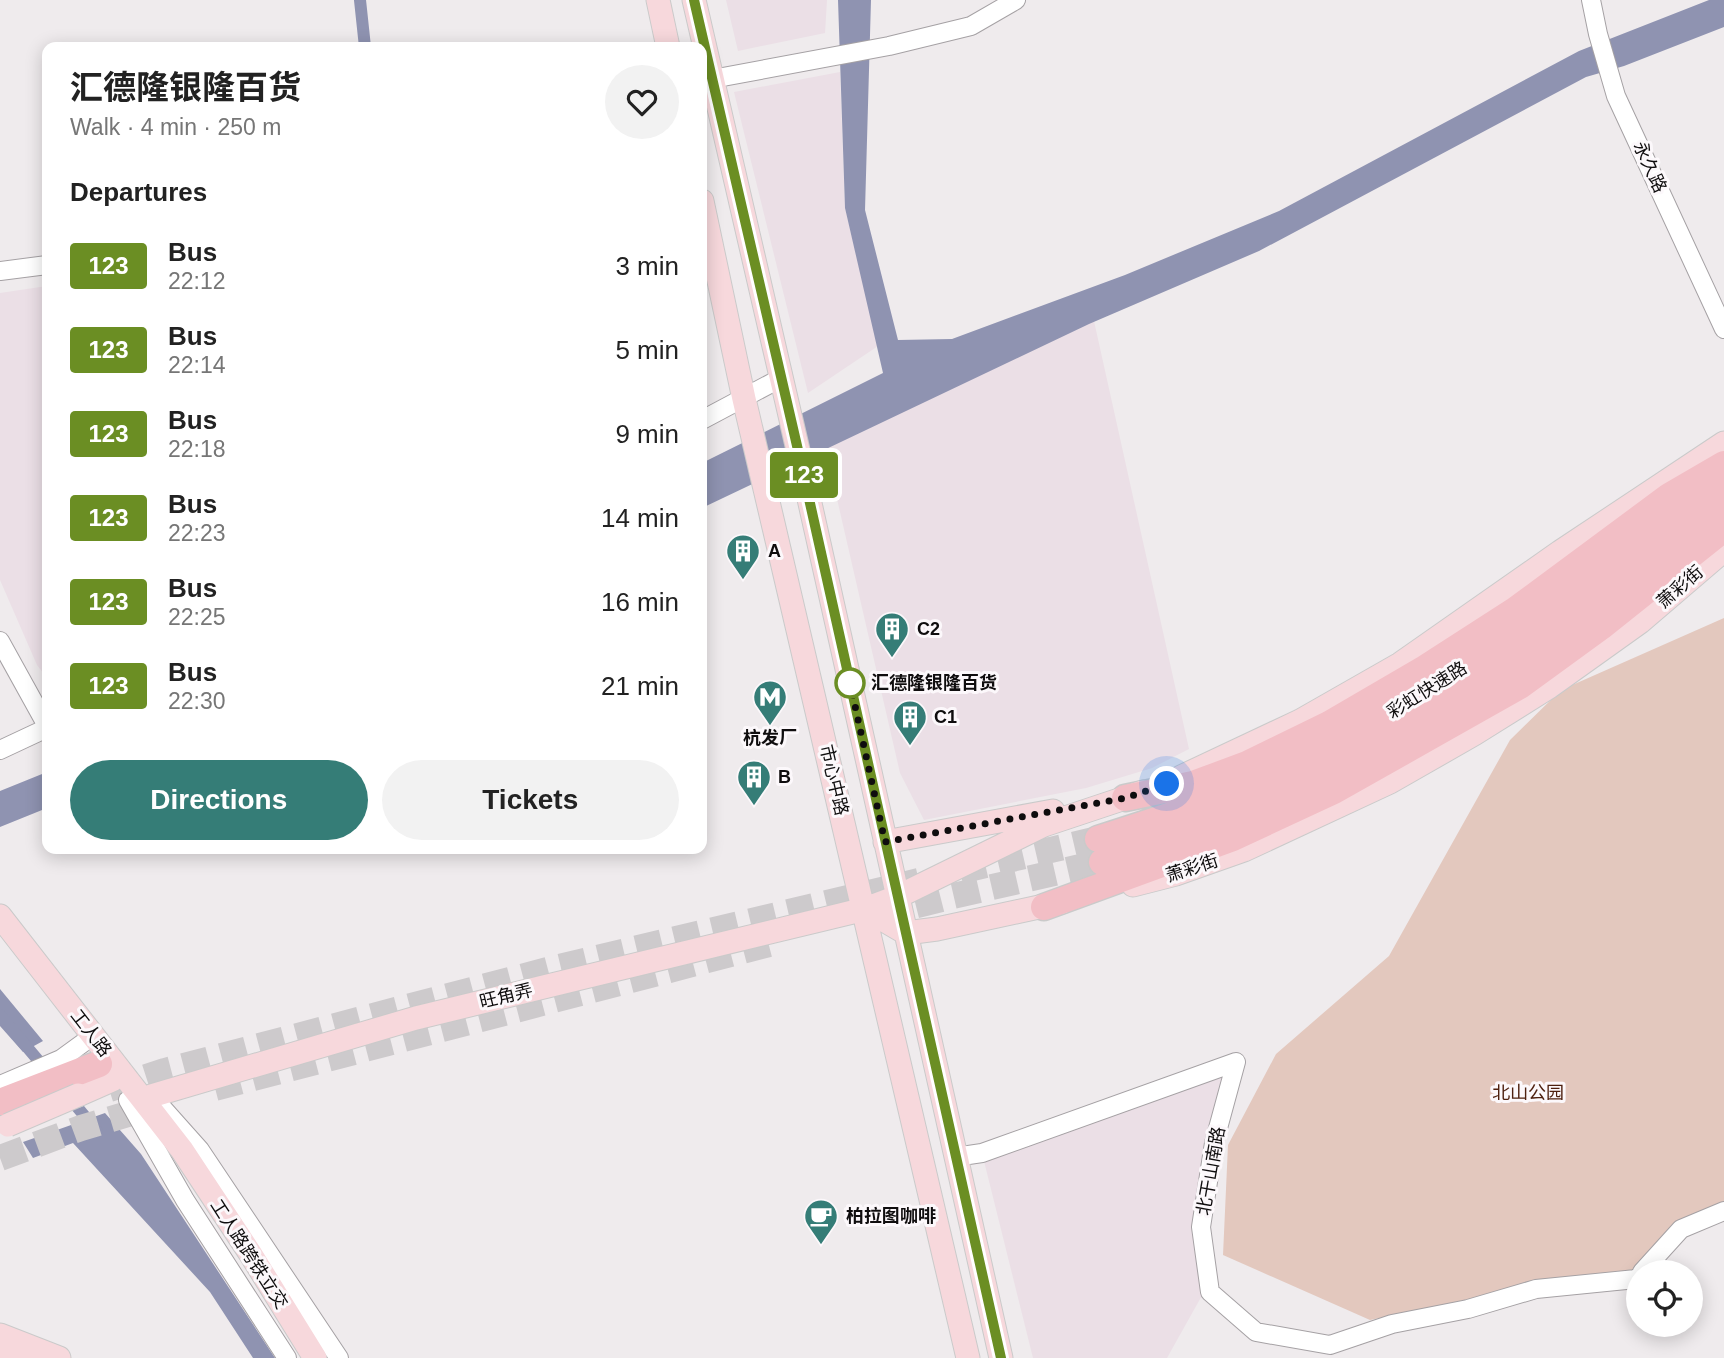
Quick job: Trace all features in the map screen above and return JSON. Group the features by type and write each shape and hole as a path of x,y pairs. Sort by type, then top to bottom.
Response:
{"highway":[{"path":"1125,798 1193,784 1247,764 1329,724 1425,668 1515,610 1668,496 1724,464"},
{"name":"彩虹快速路","path":"1100,851 1201,830 1308,783 1433,714 1475,689 1527,639 1724,483"},
{"name":"彩虹快速路","path":"1527,639 1724,510"},
{"path":"1044,907 1233,838 1334,790 1520,686 1601,627 1724,529"},
{"path":"2,1117 71,1080 122,1083"}],"main road":[{"path":"658,0 667,42"},
{"name":"市心中路","path":"694,0 704,42"},
{"name":"市心中路","path":"707,57 801,463 1001,1358"},
{"name":"市心中路","path":"707,225 744,399 968,1358"},
{"path":"865,909 897,897 1044,825 1167,784 1300,721 1400,664 1560,552 1724,443"},
{"name":"萧彩街","path":"906,933 1044,907 1176,874 1244,850 1390,782 1549,687 1640,622 1724,550"},
{"path":"885,842 1125,798"},
{"path":"865,909 906,933"},
{"name":"旺角弄","path":"122,1083 416,1018 865,909"},
{"name":"工人路","path":"0,916 122,1083 177,1153"},
{"name":"工人路","path":"0,936 83,1043 122,1083"},
{"name":"工人路跨铁立交","path":"177,1153 300,1358"},
{"name":"工人路跨铁立交","path":"177,1153 250,1253 315,1358"},
{"path":"0,1335 59,1358"},
{"path":"0,1352 18,1358"}],"street":[{"path":"712,79 889,46 971,26 1016,0"},
{"name":"永久路","path":"1591,0 1616,96 1724,329"},
{"path":"0,271 42,266"},
{"path":"707,418 781,379"},
{"path":"0,641 42,718"},
{"path":"0,750 42,729"},
{"path":"0,1085 71,1080 83,1043"},
{"name":"北干山南路","path":"955,1157 982,1153 1236,1062 1214,1143 1201,1227 1210,1292 1256,1332 1330,1345 1392,1324 1468,1309 1536,1289 1626,1280"},
{"path":"122,1083 185,1200 287,1358"},
{"path":"122,1083 200,1150 339,1358"},
{"path":"1653,1260 1681,1229 1724,1211"}],"shaded area":[{"path":"726,0 827,0 825,33 738,51"},
{"path":"840,72 845,208 878,346 808,393 734,92"},
{"path":"42,287 42,672 0,580 0,293"},
{"path":"1092,312 1189,749 1152,768 1086,788 924,820 900,773 823,438"},
{"path":"1236,1062 1201,1227 1209,1283 1167,1358 1033,1358 982,1153"}],"green space":[{"name":"北山公园","path":"1724,618 1724,1211 1681,1229 1653,1260 1626,1260 1626,1274 1493,1294 1370,1320 1223,1255 1228,1145 1276,1054 1389,956 1510,740 1561,690"}],"water":[{"path":"838,0 871,0 865,210 898,340 952,339 1125,275 1279,211 1579,51 1709,0 1724,0 1724,27 1624,66 1586,77 1259,251 1089,324 707,506 707,461 883,373 845,208"},
{"path":"42,774 42,810 0,827 0,791"},
{"path":"0,989 43,1041 23,1052 0,1026"},
{"path":"105,1113 141,1154 275,1358 253,1358 210,1292 73,1143 33,1158 23,1142"}],"waterway":[{"path":"360,0 364,42"},
{"path":"0,1015 48,1072"},
{"path":"68,1096 97,1131"}],"tunnel":[{"path":"960,871 1098,839"},
{"path":"878,915 1102,862"},
{"path":"109,1089 165,1071 555,968 919,881"},
{"path":"215,1088 777,942"},
{"path":"0,1158 81,1128 161,1104"}],"bus line":[{"name":"123","path":"694,0 704,42"},
{"name":"123","path":"707,56 1001,1358"}],"place":[{"name":"A","path":"743,581"},
{"name":"C2","path":"892,659"},
{"name":"汇德隆银隆百货","path":"850,683"},
{"name":"杭发厂","path":"770,727"},
{"name":"C1","path":"910,747"},
{"name":"B","path":"754,807"},
{"name":"柏拉图咖啡","path":"821,1246"}],"route":[{"path":"850,683 885,842 1125,798 1167,784"}]}
